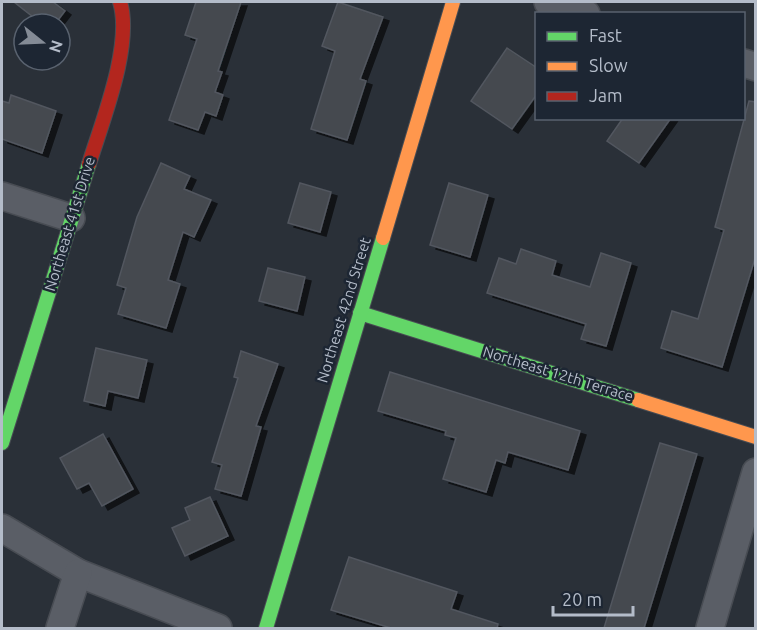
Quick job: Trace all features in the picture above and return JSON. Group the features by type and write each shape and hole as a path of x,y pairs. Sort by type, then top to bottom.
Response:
{"street":[{"name":"Northeast 41st Drive","path":"2,443 119,67 123,12 120,2"},
{"name":"Northeast 42nd Street","path":"266,628 453,2"},
{"path":"548,2 580,12"},
{"path":"2,196 71,218"},
{"name":"Northeast 12th Terrace","path":"360,313 756,437"},
{"path":"710,628 756,472"},
{"path":"2,528 78,573 218,628"},
{"path":"60,628 78,573"}],"building":[{"path":"14,2 53,2 65,11 64,12 27,12"},
{"path":"196,2 241,2 218,71 222,72 215,92 223,95 216,116 205,112 198,130 169,120 197,39 185,35"},
{"path":"338,2 383,17 360,79 366,81 347,140 311,129 335,51 322,46"},
{"path":"507,48 535,67 535,97 512,129 471,101"},
{"path":"11,95 56,111 42,153 2,139 2,101 9,103"},
{"path":"749,101 756,102 756,255 722,367 661,348 672,311 698,319 724,230 715,227"},
{"path":"622,120 670,120 639,163 607,141"},
{"path":"161,163 190,176 184,189 211,200 194,237 183,232 168,280 180,284 166,328 118,314 126,288 117,285 137,217"},
{"path":"300,183 331,192 320,232 288,223"},
{"path":"449,183 488,195 470,257 430,245"},
{"path":"521,249 556,261 552,275 590,287 601,253 631,263 606,346 581,339 586,324 487,293 499,258 516,264"},
{"path":"268,268 305,277 297,311 259,301"},
{"path":"96,348 147,360 138,398 108,391 105,406 84,401"},
{"path":"241,351 278,364 256,426 261,427 241,496 215,489 222,465 212,462 238,378 234,377"},
{"path":"390,372 580,431 568,470 508,452 505,463 496,460 486,492 443,479 456,438 445,435 446,431 378,411"},
{"path":"103,434 133,489 102,506 89,483 77,489 60,458"},
{"path":"660,443 697,454 681,507 644,628 604,628"},
{"path":"210,497 228,536 185,556 172,528 190,520 185,508"},
{"path":"349,557 457,592 451,609 498,624 497,628 391,628 331,610"}],"traffic: fast":[{"path":"2,443 89,164"},
{"path":"266,628 383,238"},
{"path":"360,313 638,400"}],"traffic: slow":[{"path":"383,238 453,2"},
{"path":"638,400 756,437"}],"traffic: jam":[{"path":"89,164 108,106 119,61 123,20 120,2"}]}
